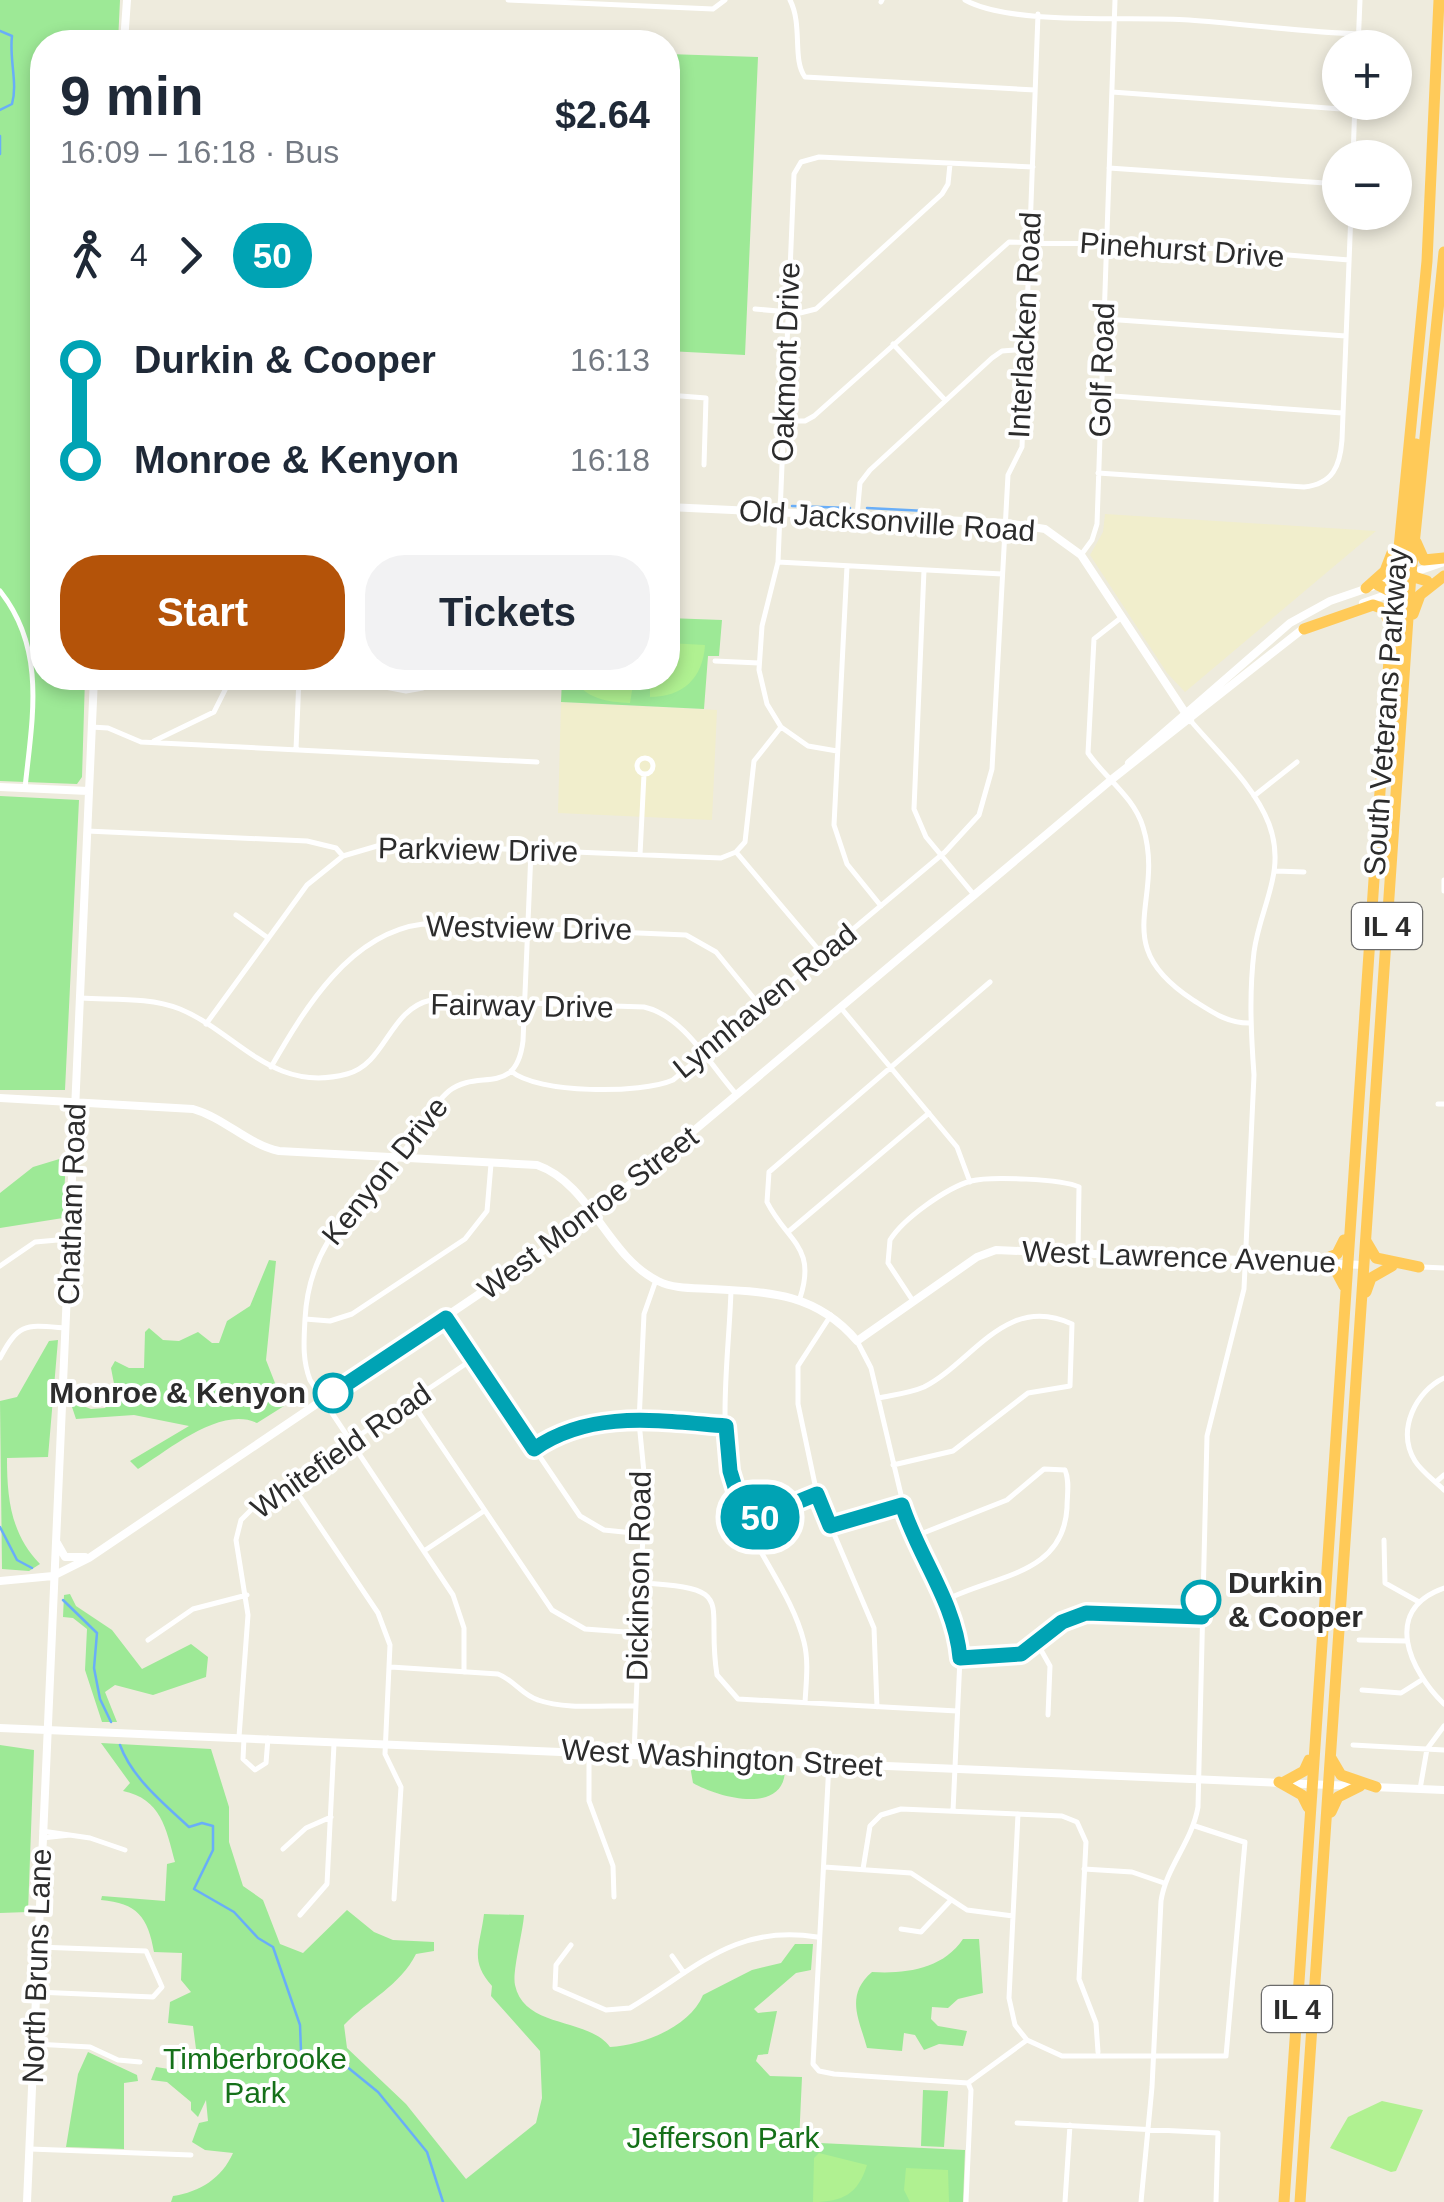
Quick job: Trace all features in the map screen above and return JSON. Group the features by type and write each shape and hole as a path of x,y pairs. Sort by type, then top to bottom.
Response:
{"highway":[{"name":"South Veterans Parkway","path":"1312,1784 1390,630 1429,230 1439,0"},
{"name":"South Veterans Parkway","path":"1328,1784 1411,580 1444,252"},
{"path":"1416,380 1416,452 1404,561 1411,580 1426,581"},
{"path":"1372,586 1392,557 1410,391 1416,380"},
{"path":"1415,535 1424,560 1444,560"},
{"path":"1396,796 1401,778 1413,611 1420,596 1444,576"},
{"path":"1372,586 1394,586 1400,609 1391,754 1394,818"},
{"path":"1304,629 1376,604 1386,613 1390,630"},
{"path":"1357,1118 1357,1254 1364,1265"},
{"path":"1314,1262 1335,1255 1344,1244 1349,1175 1354,1166"},
{"path":"1365,1239 1376,1258 1420,1267"},
{"path":"1314,1262 1336,1272 1346,1289"},
{"path":"1348,1264 1354,1276 1354,1405"},
{"path":"1358,1354 1363,1346 1367,1286 1392,1266"},
{"path":"1322,1630 1322,1774 1328,1784"},
{"path":"1310,1816 1302,1795 1282,1782 1308,1764 1318,1691"},
{"path":"1330,1754 1341,1775 1376,1787"},
{"path":"1312,1784 1318,1797 1320,1915"},
{"name":"IL 4","path":"1284,2202 1312,1784"},
{"name":"IL 4","path":"1300,2202 1328,1784"},
{"path":"1322,1870 1334,1804 1360,1786"}],"street":[{"path":"125,30 127,0"},
{"path":"508,0 724,3"},
{"path":"790,0 799,24 802,74 809,79 1036,90"},
{"path":"965,0 993,10 1038,14 1322,31"},
{"name":"Golf Road","path":"1080,555 1096,528 1115,0"},
{"path":"1359,30 1360,0"},
{"name":"Interlacken Road","path":"940,856 972,824 990,787 1008,475 1022,447 1038,14"},
{"path":"1112,92 1322,104"},
{"name":"Oakmont Drive","path":"781,727 766,704 759,663 762,626 778,562 793,178 801,162 819,157 1033,167"},
{"path":"754,309 788,312 816,308 946,189 950,164"},
{"path":"1109,168 1322,183"},
{"path":"1098,473 1304,487 1330,478 1341,454 1350,230"},
{"name":"Pinehurst Drive","path":"783,422 810,419 1000,246 1030,242 1106,243 1349,260"},
{"path":"1104,319 1346,336"},
{"path":"892,344 946,400"},
{"path":"857,516 862,478 1002,351 1026,349"},
{"path":"1100,395 1343,414"},
{"path":"680,396 707,397 704,465"},
{"name":"Old Jacksonville Road","path":"680,508 1006,523 1049,531 1080,555 1187,716"},
{"path":"1411,580 1444,560"},
{"path":"778,562 1002,574"},
{"path":"847,566 834,825 838,845 852,872 880,906"},
{"path":"924,570 913,800 918,823 974,896"},
{"path":"1426,581 1444,576"},
{"name":"West Monroe Street","path":"1187,716 1304,629 1411,580"},
{"name":"West Monroe Street","path":"0,1580 53,1576 89,1558 594,1215 1187,716 1290,623 1372,586"},
{"path":"0,591 13,612 30,661"},
{"path":"1122,617 1098,632 1093,644 1088,753 1136,812 1145,836 1144,938 1152,962 1169,984 1227,1020 1249,1024"},
{"path":"715,661 759,663"},
{"path":"25,788 35,690"},
{"name":"Chatham Road","path":"46,1730 68,1328 94,690"},
{"path":"151,742 214,712 225,690"},
{"path":"296,749 298,690"},
{"path":"1140,2202 1164,1882 1195,1826 1206,1436 1240,1311 1254,1074 1249,1024 1255,943 1276,871 1272,834 1254,796 1187,716"},
{"path":"92,727 108,728 135,742 537,762"},
{"path":"822,955 736,852 750,828 754,761 763,744 781,727 808,746 837,752"},
{"path":"1254,796 1297,762"},
{"path":"640,855 644,774"},
{"path":"0,787 88,791"},
{"name":"Parkview Drive","path":"86,831 307,840 336,848 343,856 384,844 711,859 736,852"},
{"path":"511,1072 522,1048 531,851"},
{"path":"206,1024 307,884 343,856"},
{"name":"Lynnhaven Road","path":"511,1072 532,1084 646,1088 673,1080 940,856"},
{"path":"1276,871 1304,872"},
{"path":"1444,880 1444,890"},
{"path":"236,915 268,938"},
{"name":"Westview Drive","path":"271,1067 336,972 378,937 434,923 686,935 716,952 762,1006"},
{"path":"800,1298 806,1263 767,1202 766,1186 772,1168 990,982"},
{"name":"Fairway Drive","path":"79,998 165,1004 206,1024 271,1067 310,1076 356,1071 404,1014 424,1001 655,1010 680,1028 738,1097"},
{"path":"841,1008 957,1147 970,1182"},
{"name":"Kenyon Drive","path":"464,1672 465,1637 460,1612 424,1551 322,1400 304,1359 305,1320 308,1287 321,1248 450,1090 465,1083 494,1081 511,1072"},
{"path":"0,1098 193,1109 249,1140 280,1151 536,1165 554,1173 636,1265 656,1280 680,1287 800,1298 831,1315 857,1341 867,1358 902,1505 957,1627 960,1658 954,1811"},
{"path":"788,1232 929,1113"},
{"path":"305,1320 330,1320 352,1314 465,1239 487,1211 491,1162"},
{"path":"913,1301 888,1264 890,1240 902,1226 970,1182 1081,1185 1078,1253"},
{"path":"0,1266 35,1242 72,1239"},
{"name":"West Lawrence Avenue","path":"857,1341 977,1257 996,1250 1444,1268"},
{"name":"Dickinson Road","path":"634,1754 645,1474 639,1422 644,1314 656,1280"},
{"path":"731,1290 726,1426 730,1471 746,1523 800,1628 806,1654 805,1704"},
{"path":"831,1315 804,1350 796,1377 803,1434 817,1494 874,1628 877,1707"},
{"path":"446,1318 586,1522 614,1532 643,1534"},
{"path":"879,1398 926,1386 1008,1323 1032,1319 1074,1322 1072,1388 1028,1393 952,1450 893,1465"},
{"path":"0,1358 11,1336 23,1327 68,1328"},
{"name":"Whitefield Road","path":"242,1737 247,1595 236,1550 238,1526 251,1508 474,1359"},
{"path":"1444,1378 1424,1389 1412,1410 1411,1452 1444,1490"},
{"path":"411,1401 557,1614 592,1630 638,1633"},
{"path":"534,1449 567,1430 593,1422 726,1426"},
{"path":"914,1537 1007,1500 1044,1470 1067,1468 1066,1520 1050,1551 1020,1574 970,1587 946,1600"},
{"path":"1436,1482 1444,1476"},
{"path":"290,1482 378,1613 390,1645 386,1762 401,1787 394,1898"},
{"path":"746,1523 817,1494"},
{"path":"830,1526 902,1505"},
{"path":"424,1551 484,1510"},
{"path":"55,1533 63,1556 89,1558"},
{"path":"1384,1540 1385,1582 1419,1602"},
{"path":"641,1583 690,1587 712,1602 717,1617 716,1668 728,1692 745,1700 958,1710"},
{"path":"1444,1588 1419,1602 1411,1616 1406,1642 1420,1681 1444,1704"},
{"path":"148,1640 194,1609 247,1595"},
{"path":"960,1658 1013,1656 1037,1643 1062,1622 1086,1613 1202,1617"},
{"path":"1359,1640 1406,1642"},
{"path":"1037,1643 1050,1666 1048,1715"},
{"path":"391,1667 511,1679 533,1698 547,1702 636,1706"},
{"path":"1362,1690 1401,1693 1420,1681"},
{"path":"1420,1788 1426,1749 1444,1726"},
{"name":"West Washington Street","path":"0,1728 1444,1790"},
{"name":"North Bruns Lane","path":"27,2202 46,1730"},
{"path":"242,1737 243,1759 255,1770 266,1763 268,1738"},
{"path":"300,1915 327,1884 334,1741"},
{"path":"1352,1746 1444,1750"},
{"path":"589,1752 589,1801 610,1857 614,1897"},
{"path":"830,1762 812,2059 819,2072 968,2082 1027,2040"},
{"path":"863,1869 867,1832 881,1815 901,1809 1062,1816 1080,1824 1086,1838 1079,1979 1096,2023 1098,2052"},
{"path":"1018,1814 1010,2006 1027,2040 1062,2056 1098,2052 1228,2057 1247,1841 1195,1826"},
{"path":"283,1848 306,1828 331,1817"},
{"path":"42,1834 70,1835 125,1850"},
{"path":"824,1867 911,1873 977,1913 1013,1916"},
{"path":"1084,1869 1132,1872 1164,1882"},
{"path":"901,1930 921,1932 951,1900"},
{"path":"571,1944 556,1965 555,1988 606,2010 630,2008 719,1950 757,1936 787,1933 817,1937"},
{"path":"36,1992 153,1997 160,1992 162,1980 150,1953 141,1949 38,1947"},
{"path":"672,1956 684,1972"},
{"path":"34,2044 90,2047 118,2060 140,2062"},
{"path":"966,2202 972,2090 968,2082"},
{"path":"1017,2123 1220,2132 1216,2202"},
{"path":"1065,2202 1070,2125"},
{"path":"30,2149 191,2155"}],"shaded area":[{"path":"1105,514 1376,531 1185,692 1167,673 1090,555 1103,532"},
{"path":"561,702 717,710 712,820 558,813"}],"green space":[{"path":"0,0 120,0 119,30 30,30 30,690 85,690 82,777 77,784 0,781"},
{"path":"680,54 758,57 745,355 680,352"},
{"path":"680,618 722,620 719,656 708,656 704,709 561,702 562,690 680,690"},
{"path":"680,644 705,645 700,667 681,689"},
{"path":"632,690 630,703 606,700 584,691"},
{"path":"650,690 679,690 672,694 650,697"},
{"path":"0,796 79,800 65,1090 0,1090"},
{"path":"66,1157 63,1218 0,1228 0,1193 33,1167"},
{"path":"269,1260 276,1261 266,1360 284,1406 257,1423 243,1419 211,1425 138,1469 130,1461 189,1426 134,1415 76,1419 70,1401 91,1409 105,1408 116,1394 111,1368 115,1361 129,1368 144,1368 145,1332 149,1328 163,1340 179,1341 198,1332 212,1343 219,1343 227,1321 250,1306"},
{"path":"58,1340 48,1457 7,1458 8,1488 17,1528 40,1564 29,1571 2,1569 0,1401 17,1397 49,1341"},
{"path":"70,1594 76,1606 112,1630 142,1669 191,1644 208,1657 206,1677 153,1695 115,1685 105,1692 117,1722 102,1722 85,1670 87,1629 73,1618 63,1617 64,1595"},
{"path":"101,1743 211,1749 229,1807 229,1842 243,1886 263,1900 280,1944 303,1953 347,1910 374,1932 393,1940 434,1942 434,1951 416,1954 393,1984 344,2025 347,2048 406,2104 466,2179 536,2123 542,2098 540,2051 491,1996 492,1986 478,1960 484,1914 524,1915 514,1979 521,1999 543,2016 587,2031 610,2047 637,2043 664,2032 688,2016 703,1995 752,1970 781,1963 795,1944 813,1944 811,1970 796,1973 754,2009 758,2013 777,2011 768,2054 758,2055 756,2061 770,2076 802,2077 799,2142 965,2150 963,2202 171,2202 173,2196 209,2182 223,2170 233,2153 205,2150 192,2142 199,2123 208,2121 206,2100 198,2117 191,2110 191,2102 167,2082 151,2080 156,2067 188,2072 198,2064 193,2026 168,2023 170,2002 191,1992 181,1980 182,1953 154,1952 139,1914 124,1904 101,1900 102,1896 165,1901 167,1864 175,1862 160,1817 146,1801 123,1791 130,1783"},
{"path":"0,1745 34,1750 28,1912 0,1913"},
{"path":"690,1766 785,1770 782,1784 774,1793 748,1799 693,1783"},
{"path":"963,1939 979,1939 983,1993 958,1999 948,2008 932,2007 931,2019 938,2026 967,2031 963,2046 939,2044 924,2050 915,2035 904,2033 902,2051 867,2048 856,2009 863,1981 872,1972 923,1968 945,1957"},
{"path":"88,2052 137,2075 138,2081 124,2083 124,2149 66,2147 78,2074"},
{"path":"923,2090 948,2091 944,2147 921,2146"},
{"path":"1382,2101 1423,2110 1396,2171 1391,2172 1330,2148 1348,2117"},
{"path":"819,2153 867,2165 859,2183 848,2194 813,2202 814,2158"},
{"path":"906,2168 948,2170 949,2202 910,2202 904,2190"}],"waterway":[{"path":"0,31 12,36 14,88 12,104 0,110"},
{"path":"0,136 0,154"},
{"path":"792,506 850,508"},
{"path":"867,508 926,511"},
{"path":"0,1527 17,1560 32,1568"},
{"path":"63,1600 97,1633 94,1668 100,1699 111,1722"},
{"path":"120,1745 141,1779 189,1827 202,1823 213,1826 213,1850 194,1889 234,1912 258,1938 273,1947 300,2025 301,2051 346,2066 378,2092 427,2152 443,2202"}],"bus line":[{"name":"50","path":"333,1393 446,1318 534,1449 554,1435 595,1421 726,1426 730,1471 746,1523 817,1494 830,1526 902,1505 920,1554 954,1617 960,1658 1021,1654 1062,1622 1086,1613 1202,1617 1201,1600"}],"place":[{"name":"Monroe & Kenyon","path":"333,1393"},
{"name":"Durkin & Cooper","path":"1201,1600"}],"park label":[{"name":"Timberbrooke Park","path":"255,2076"},
{"name":"Jefferson Park","path":"723,2138"}]}
